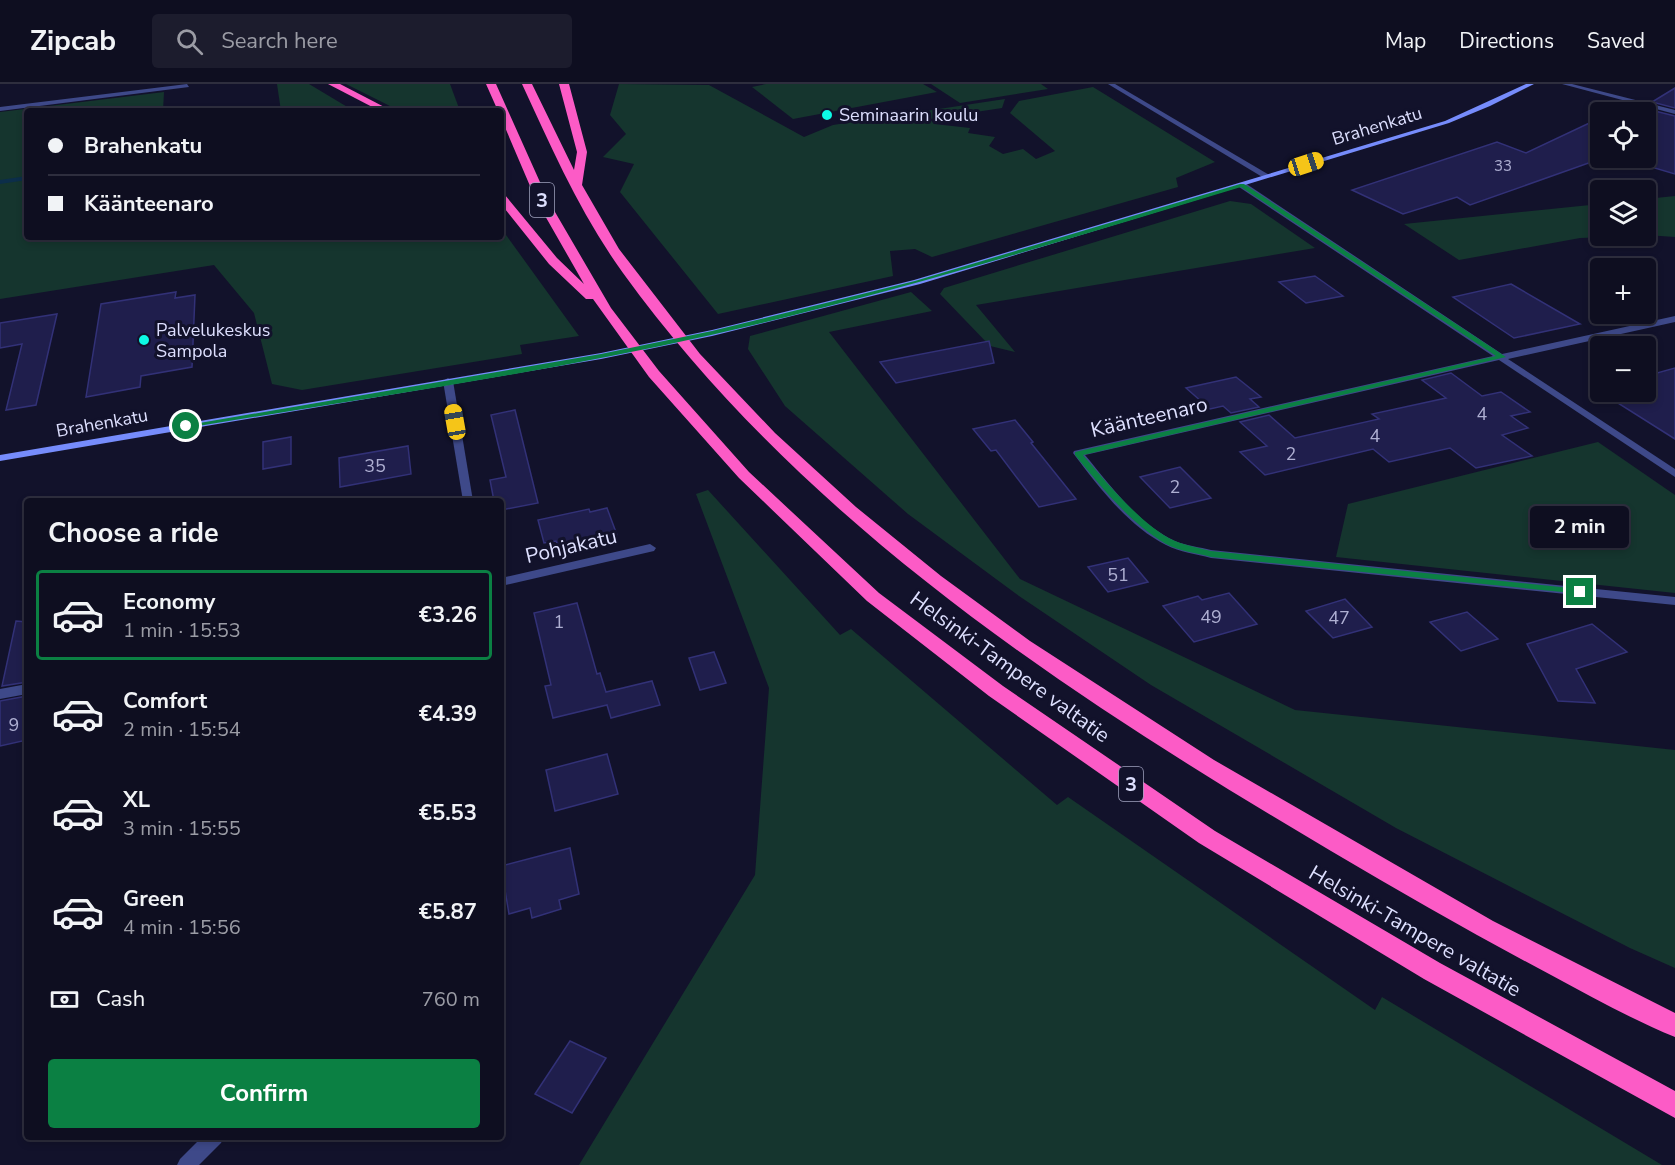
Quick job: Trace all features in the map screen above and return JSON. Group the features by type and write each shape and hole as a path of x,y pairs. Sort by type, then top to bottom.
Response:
{"highway":[{"path":"333,84 381,108"},
{"name":"Helsinki-Tampere valtatie","path":"491,84 502,108"},
{"name":"Helsinki-Tampere valtatie","path":"527,84 576,186 627,269 670,324 701,362 794,460 918,567 1043,660 1242,788 1450,910 1675,1024"},
{"path":"564,84 582,152 576,186"},
{"name":"Helsinki-Tampere valtatie","path":"504,114 542,200 605,309 654,374 744,475 873,597 996,690 1207,837 1432,971 1675,1105"},
{"path":"504,200 553,261 605,309"}],"main road":[{"name":"Brahenkatu","path":"0,458 612,354 712,333 872,294 1447,122 1531,84"}],"street":[{"path":"1111,84 1267,176"},
{"path":"1565,84 1675,112"},
{"path":"0,109 187,86"},
{"path":"1242,185 1675,474"},
{"name":"Käänteenaro","path":"1675,319 1625,329 1556,348 1502,357 1078,453 1106,488 1142,522 1171,543 1211,554 1675,601"},
{"path":"448,381 468,498"},
{"name":"Pohjakatu","path":"504,581 650,549"},
{"path":"0,694 24,690"},
{"path":"186,1165 211,1140"}],"green space":[{"path":"277,84 309,84 349,108 281,108"},
{"path":"346,84 450,84 459,108 394,108"},
{"path":"619,84 709,85 804,137 833,125 1005,99 1002,108 930,119 934,124 970,128 968,133 995,137 989,146 1003,154 1023,149 1036,159 1055,151 1010,113 1019,101 1093,87 1215,162 1176,178 1178,187 932,257 915,249 890,251 893,276 718,314 620,192 634,164 603,157 626,134 610,115"},
{"path":"766,84 923,84 937,92 793,119 752,87"},
{"path":"931,84 1041,84 1048,89 960,103"},
{"path":"164,92 163,108 33,108"},
{"path":"24,109 24,240 504,240 504,232 579,336 520,345 522,354 302,390 272,384 254,313 214,265 0,299 0,112"},
{"path":"1675,196 1675,237 1656,236 1656,198"},
{"path":"1230,201 1251,204 1315,248 976,305 1015,352 990,346 940,294 944,288"},
{"path":"1590,205 1590,238 1459,260 1404,224"},
{"path":"911,292 932,311 829,332 1020,579 1295,710 1675,750 1675,968 1630,948 1396,828 1151,685 1019,596 908,514 785,406 748,349 750,336"},
{"path":"1598,442 1675,495 1675,593 1336,557 1348,504"},
{"path":"708,490 840,635 851,629 1057,805 1068,797 1375,1010 1382,997 1662,1165 579,1165 755,875 769,688 696,494"}],"building":[{"path":"1675,88 1675,108 1652,102"},
{"path":"1656,111 1675,116 1675,174 1655,168"},
{"path":"1590,123 1590,163 1470,205 1457,197 1403,214 1352,190 1497,142 1526,153"},
{"path":"1315,276 1343,296 1306,303 1279,282"},
{"path":"1511,284 1580,324 1514,338 1453,297"},
{"name":"Palvelukeskus Sampola","path":"176,292 175,298 195,295 192,367 141,376 140,387 86,397 101,304"},
{"path":"57,314 36,405 6,410 22,344 0,348 0,323"},
{"path":"989,341 994,363 896,383 880,362"},
{"path":"1675,368 1675,439 1616,402 1656,402 1656,373"},
{"path":"1451,373 1482,396 1501,392 1530,412 1511,416 1528,428 1502,435 1532,456 1476,468 1450,448 1389,462 1373,449 1265,475 1240,452 1267,446 1240,422 1269,415 1295,438 1379,419 1372,414 1446,398 1422,380"},
{"path":"1236,377 1261,397 1250,399 1259,407 1231,413 1223,406 1210,409 1186,388"},
{"path":"515,410 538,503 504,509 504,498 493,498 490,480 506,477 491,415"},
{"path":"1015,420 1076,499 1039,507 996,450 991,451 973,429"},
{"path":"291,437 291,464 263,469 263,442"},
{"path":"408,446 411,474 340,487 339,458"},
{"path":"1180,467 1211,498 1170,508 1140,477"},
{"path":"607,508 617,535 559,548 556,541 544,543 538,520 589,509 590,512"},
{"path":"1128,558 1148,582 1108,592 1088,567"},
{"path":"1229,593 1257,624 1194,642 1163,606 1198,596 1202,600"},
{"path":"1345,599 1372,627 1333,638 1306,611"},
{"path":"577,603 597,674 600,673 606,692 652,681 660,705 611,718 607,705 553,718 545,686 551,685 534,613"},
{"path":"1467,612 1498,639 1461,651 1430,622"},
{"path":"16,621 24,622 24,682 2,686"},
{"path":"1592,624 1627,652 1576,669 1595,703 1558,701 1527,644"},
{"path":"714,652 726,683 700,690 689,658"},
{"path":"24,697 24,741 0,746 0,701"},
{"path":"607,754 618,794 555,811 546,770"},
{"path":"570,848 579,894 559,900 561,909 532,918 530,908 509,914 504,884 504,865"},
{"path":"570,1041 606,1058 572,1113 535,1094"}],"waterway":[{"path":"0,182 24,178"}],"place":[{"name":"Seminaarin koulu","path":"827,115"},
{"name":"Palvelukeskus Sampola","path":"144,340"}],"route":[{"path":"186,426 601,356 712,333 917,282 1242,185 1502,357 1078,453 1106,488 1142,522 1171,543 1211,554 1580,592"}]}
